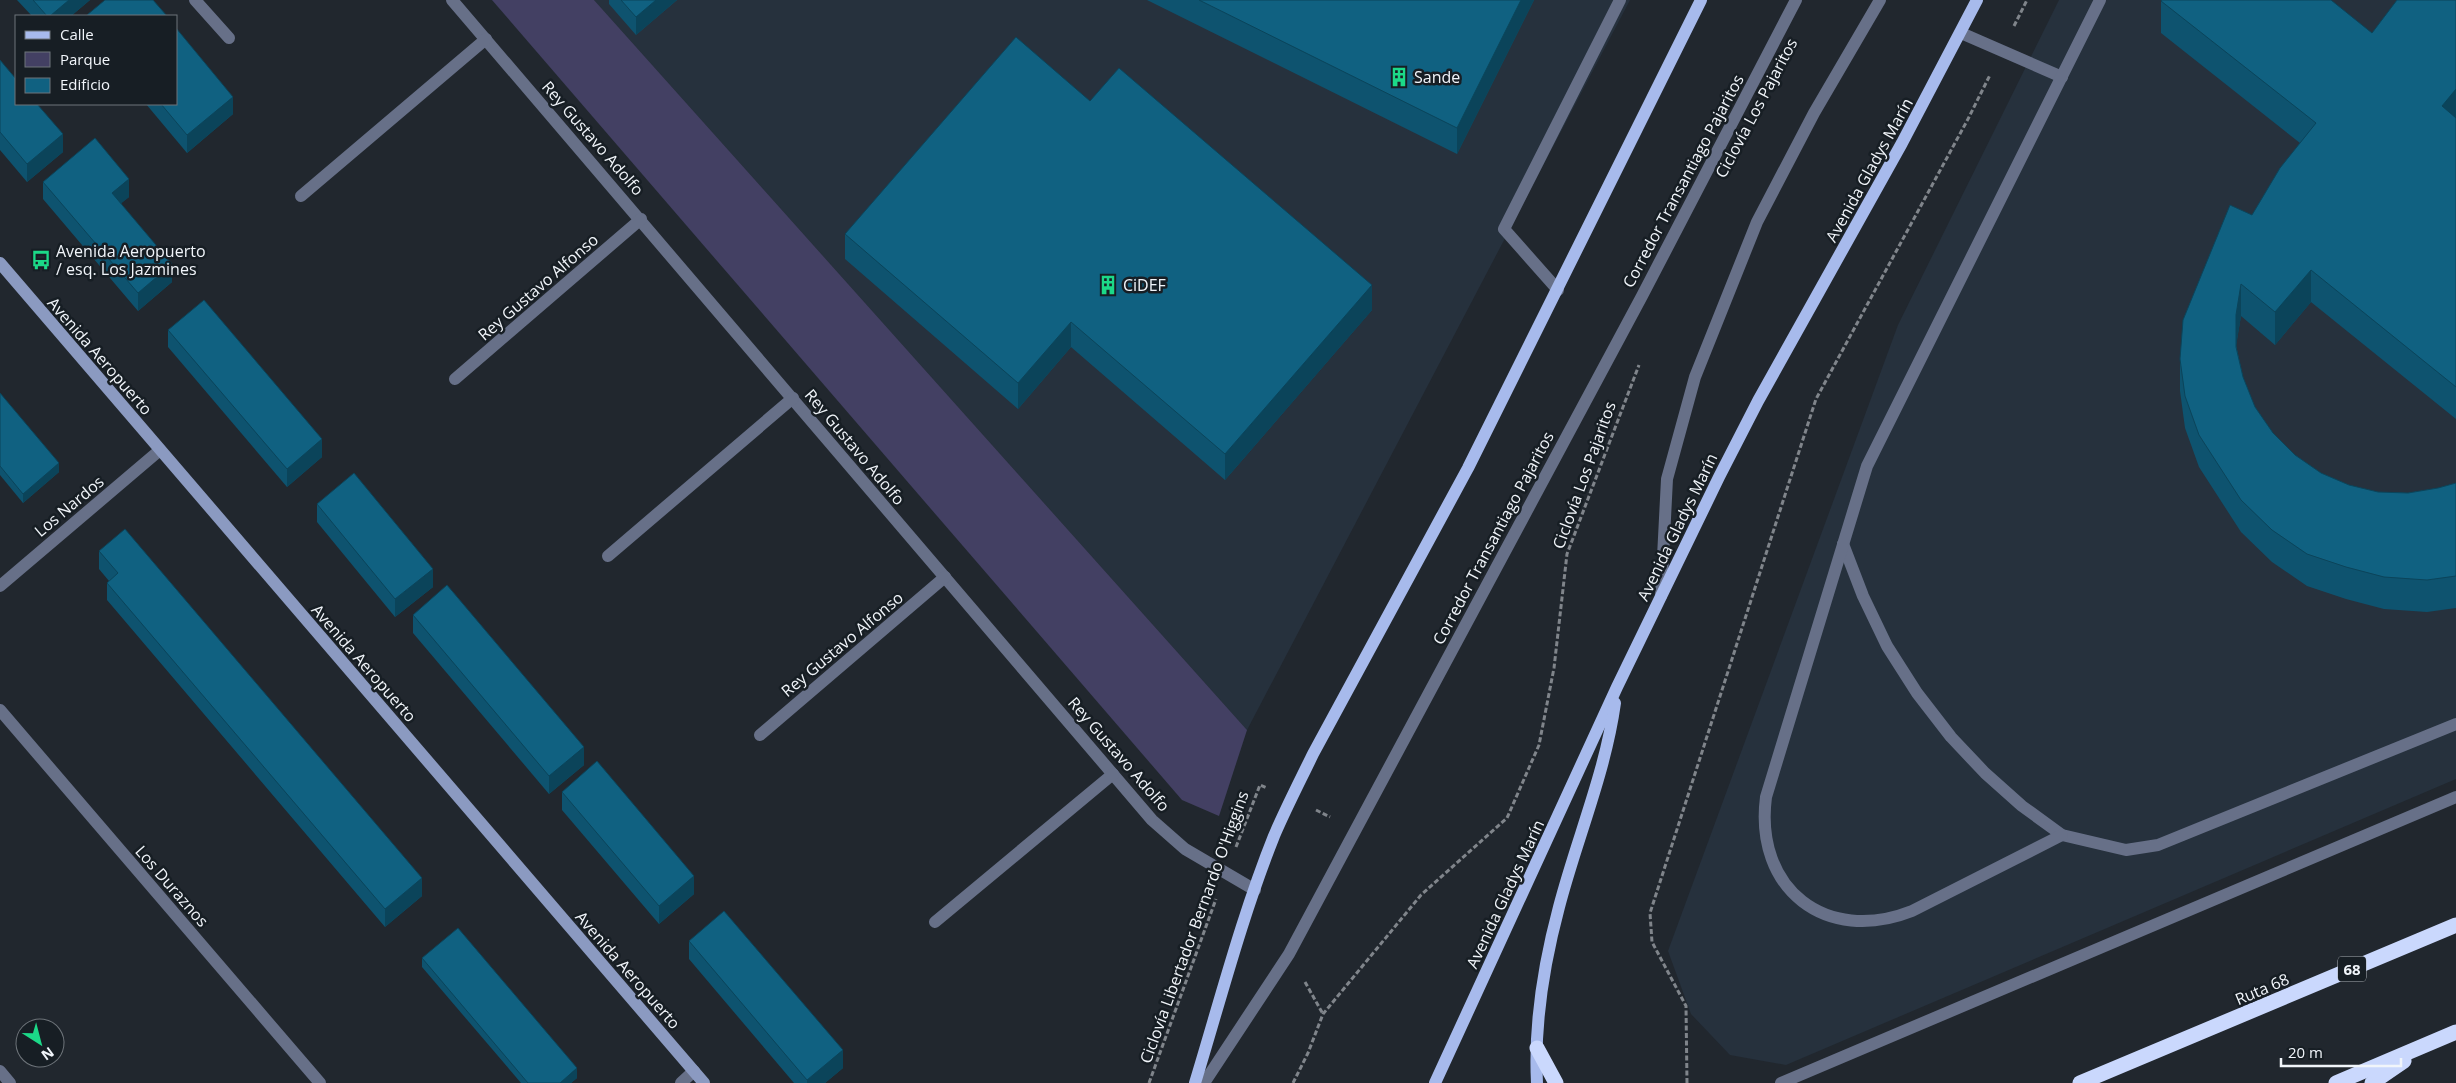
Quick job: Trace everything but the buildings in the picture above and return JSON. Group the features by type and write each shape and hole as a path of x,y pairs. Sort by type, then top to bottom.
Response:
{"highway":[{"name":"Ruta 68","path":"2080,1083 2456,925"},
{"path":"2336,1083 2456,1032"},
{"path":"2372,1083 2430,1043"},
{"path":"1537,1048 1556,1083"}],"main road":[{"path":"1195,1083 1255,890 1274,836 1313,754 1468,468 1701,0"},
{"name":"Avenida Gladys Marín","path":"1435,1083 1661,596 1758,401 1836,264 1977,0"},
{"path":"1537,1083 1537,1048 1548,958 1559,907 1607,750 1618,687"}],"street":[{"path":"195,0 229,38"},
{"name":"Rey Gustavo Adolfo","path":"452,0 641,219 1113,774 1172,838 1185,849 1255,890"},
{"path":"1558,290 1504,229 1620,0"},
{"name":"Corredor Transantiago Pajaritos","path":"1204,1083 1289,954 1642,296 1796,0"},
{"path":"1661,596 1667,478 1695,377 1757,222 1814,113 1880,0"},
{"path":"2062,835 1912,911 1890,920 1867,922 1843,920 1820,912 1800,899 1784,883 1773,864 1765,842 1763,820 1766,797 1867,466 2100,0"},
{"path":"1961,33 2062,77"},
{"path":"301,196 486,39"},
{"name":"Rey Gustavo Alfonso","path":"455,379 641,219"},
{"name":"Avenida Aeropuerto","path":"0,263 704,1083"},
{"path":"608,556 793,398"},
{"name":"Los Nardos","path":"0,586 160,450"},
{"path":"1843,544 1863,596 1887,646 1917,693 1950,737 1984,774 2022,806 2062,835 2126,850 2158,846 2456,724"},
{"name":"Rey Gustavo Alfonso","path":"760,735 945,577"},
{"name":"Los Duraznos","path":"0,710 320,1083"},
{"path":"935,922 1113,774"},
{"path":"1781,1083 2456,797"},
{"path":"0,1071 10,1083"},
{"path":"681,1083 694,1072"}],"path":[{"path":"1687,1083 1686,1006 1652,942 1650,913 1816,399 1968,119 2027,0"},
{"name":"Ciclovía Los Pajaritos","path":"1293,1083 1308,1053 1323,1014 1421,895 1507,818 1539,745 1554,668 1567,554 1640,363"},
{"name":"Ciclovía Libertador Bernardo O'Higgins","path":"1149,1083 1260,785 1292,799"}],"shaded area":[{"path":"594,0 1630,0 1247,730"},
{"path":"2059,0 2456,0 2456,779 1786,1065 1730,1055 1691,1014 1668,951 1898,325"}],"green space":[{"path":"492,0 594,0 1247,730 1219,816 1182,800"}],"place":[{"name":"Sande","path":"1399,77"},
{"name":"Avenida Aeropuerto / esq. Los Jazmines","path":"41,260"},
{"name":"CiDEF","path":"1108,285"}]}
